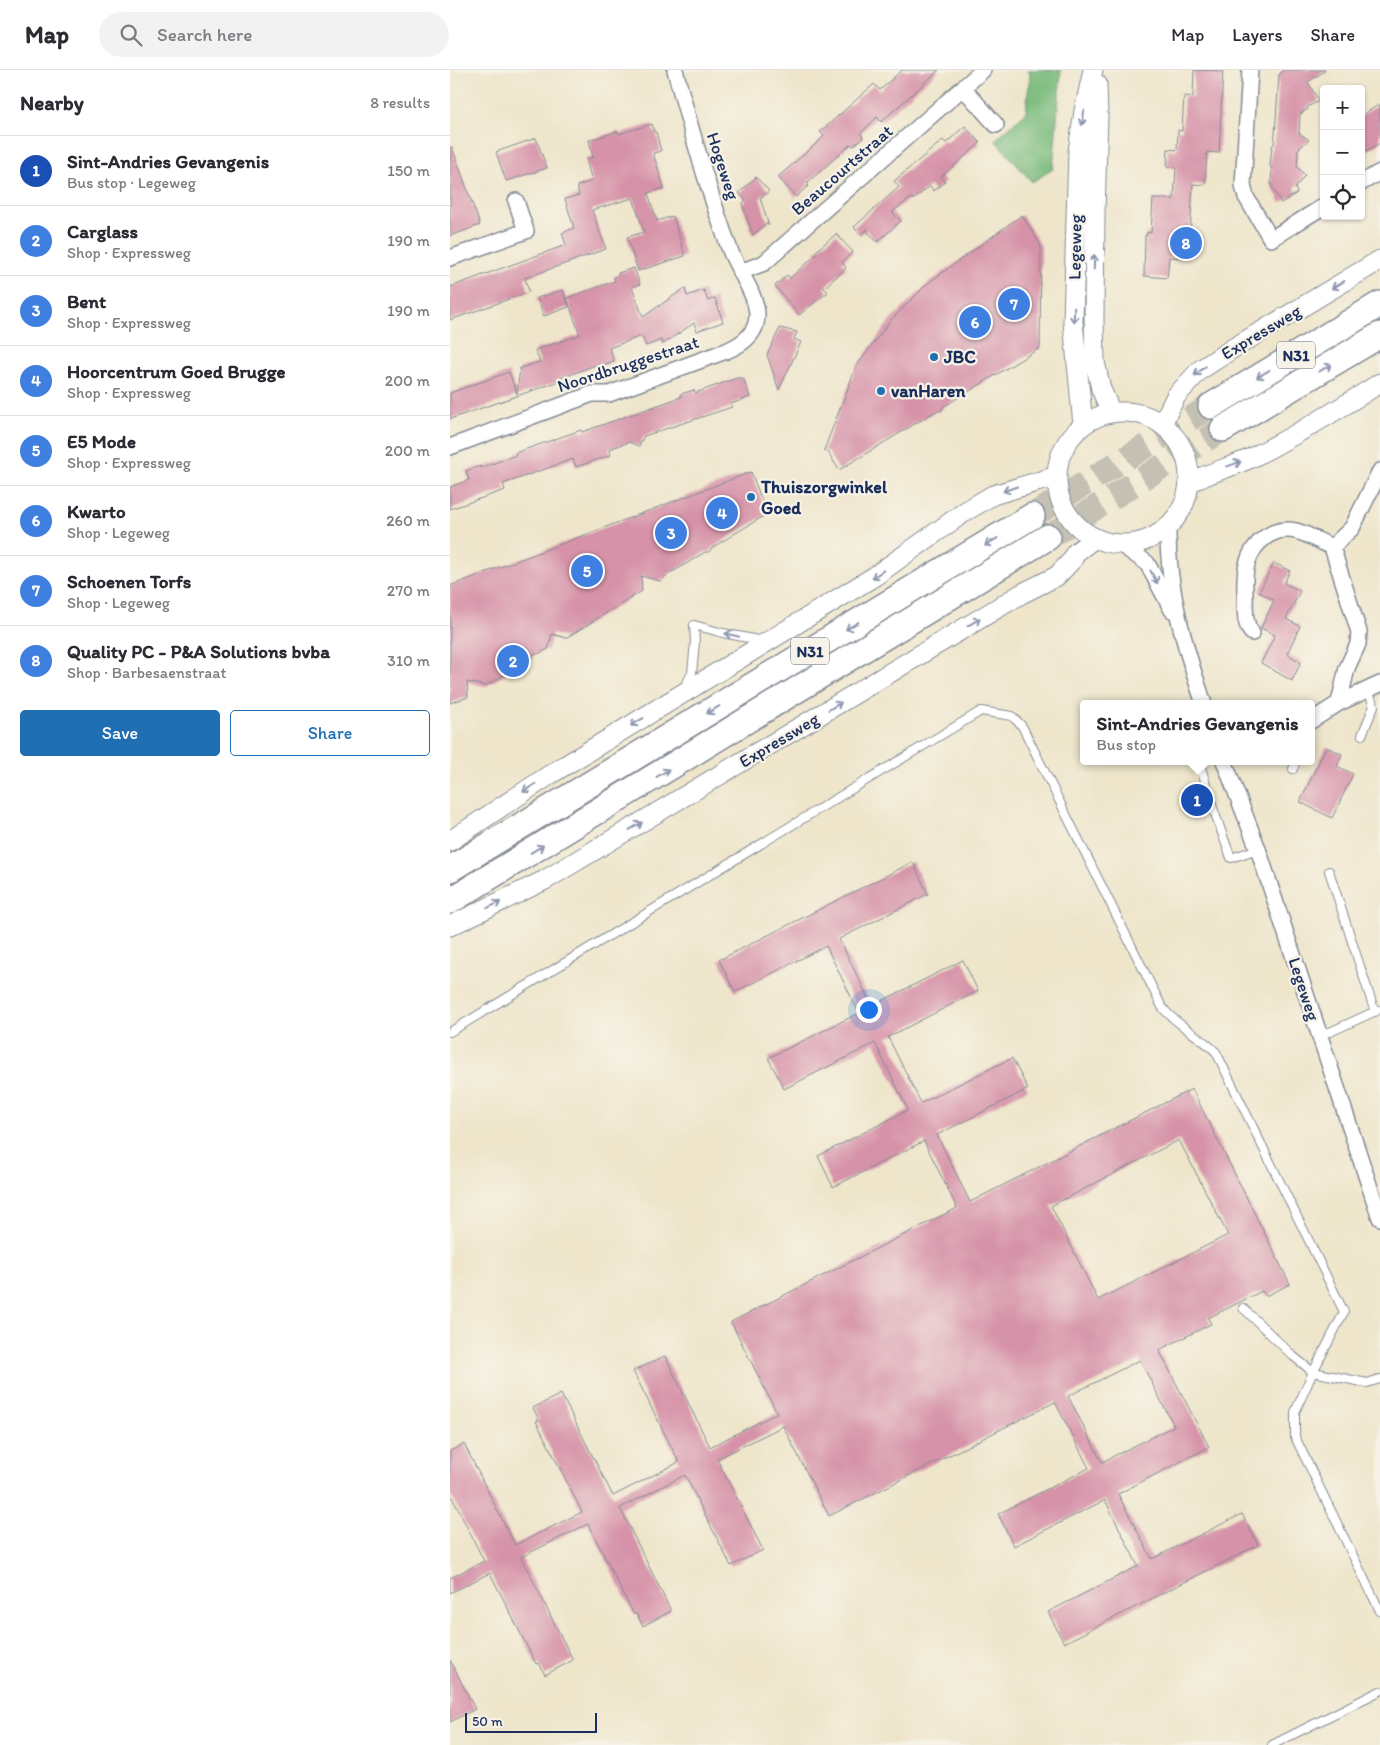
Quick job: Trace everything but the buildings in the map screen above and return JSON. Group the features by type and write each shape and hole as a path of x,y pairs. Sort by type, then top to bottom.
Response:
{"highway":[{"name":"N31","path":"1211,406 1380,304"},
{"name":"N31","path":"1223,428 1380,335"},
{"name":"N31","path":"450,869 1032,516"},
{"name":"Expressweg","path":"450,901 1048,537"}],"street":[{"name":"Hogeweg","path":"675,70 699,158 730,251 740,272"},
{"name":"Beaucourtstraat","path":"740,272 764,263 983,70"},
{"name":"Legeweg","path":"1095,70 1098,115 1095,222 1095,362 1101,389 1111,412"},
{"name":"Legeweg","path":"1083,425 1074,322 1077,170 1084,111 1095,70"},
{"path":"1250,70 1243,186 1246,197 1271,239 1320,208"},
{"path":"963,88 996,125"},
{"path":"1365,181 1380,172"},
{"path":"450,258 526,231 516,201"},
{"name":"Expressweg","path":"1162,424 1176,396 1200,370 1380,260"},
{"name":"Noordbruggestraat","path":"450,447 592,394 609,394 740,345 753,332 757,313 753,299 740,272"},
{"path":"1189,483 1209,473 1252,457 1348,404 1380,383"},
{"path":"1168,529 1138,543 1120,544 1095,538 1081,529 1067,513 1059,494 1057,476 1060,458 1069,439 1083,425 1096,417 1111,412 1130,412 1148,416 1162,424 1174,435 1184,450 1189,483 1185,501 1168,529 1167,554 1178,620 1203,700"},
{"path":"1332,547 1352,528 1380,471"},
{"name":"N31","path":"450,841 551,774 875,576 966,511 993,495 1057,476"},
{"path":"1252,633 1246,626 1245,578 1247,565 1255,546 1270,534 1288,530 1298,532 1332,547 1359,632 1358,644 1347,668 1338,703"},
{"name":"Expressweg","path":"450,926 545,880 1021,594 1056,576 1073,559 1076,553 1095,538"},
{"path":"1120,544 1147,563 1178,620"},
{"path":"1315,717 1338,703 1373,686"},
{"name":"Legeweg","path":"1226,765 1258,849 1380,1218"}],"lane":[{"path":"678,697 692,673 695,642 694,625 752,640 770,641"},
{"path":"1362,735 1374,706 1373,686"},
{"path":"450,1032 981,711 1012,716 1022,726 1162,1008 1171,1018 1205,1041 1216,1052 1344,1312 1295,1412 1295,1437 1380,1610"},
{"path":"1200,765 1231,858 1258,849"},
{"path":"1318,1032 1330,1032 1378,1011 1329,870"},
{"path":"1243,1308 1293,1356 1313,1372 1367,1383 1380,1379"},
{"path":"1272,1745 1380,1691"}],"green space":[{"path":"1027,70 1061,70 1053,169 1032,182 995,140 1026,112 1030,74"}],"tunnel":[{"path":"1032,516 1211,406"},
{"path":"1048,537 1223,429"}],"place":[{"name":"Quality PC - P&A Solutions bvba","path":"1186,243"},
{"name":"Schoenen Torfs","path":"1014,304"},
{"name":"Kwarto","path":"975,322"},
{"name":"JBC","path":"934,357"},
{"name":"vanHaren","path":"881,391"},
{"name":"Thuiszorgwinkel Goed","path":"751,497"},
{"name":"Hoorcentrum Goed Brugge","path":"722,513"},
{"name":"Bent","path":"671,533"},
{"name":"E5 Mode","path":"587,571"},
{"name":"Carglass","path":"513,661"},
{"name":"Sint-Andries Gevangenis","path":"1197,800"}]}
